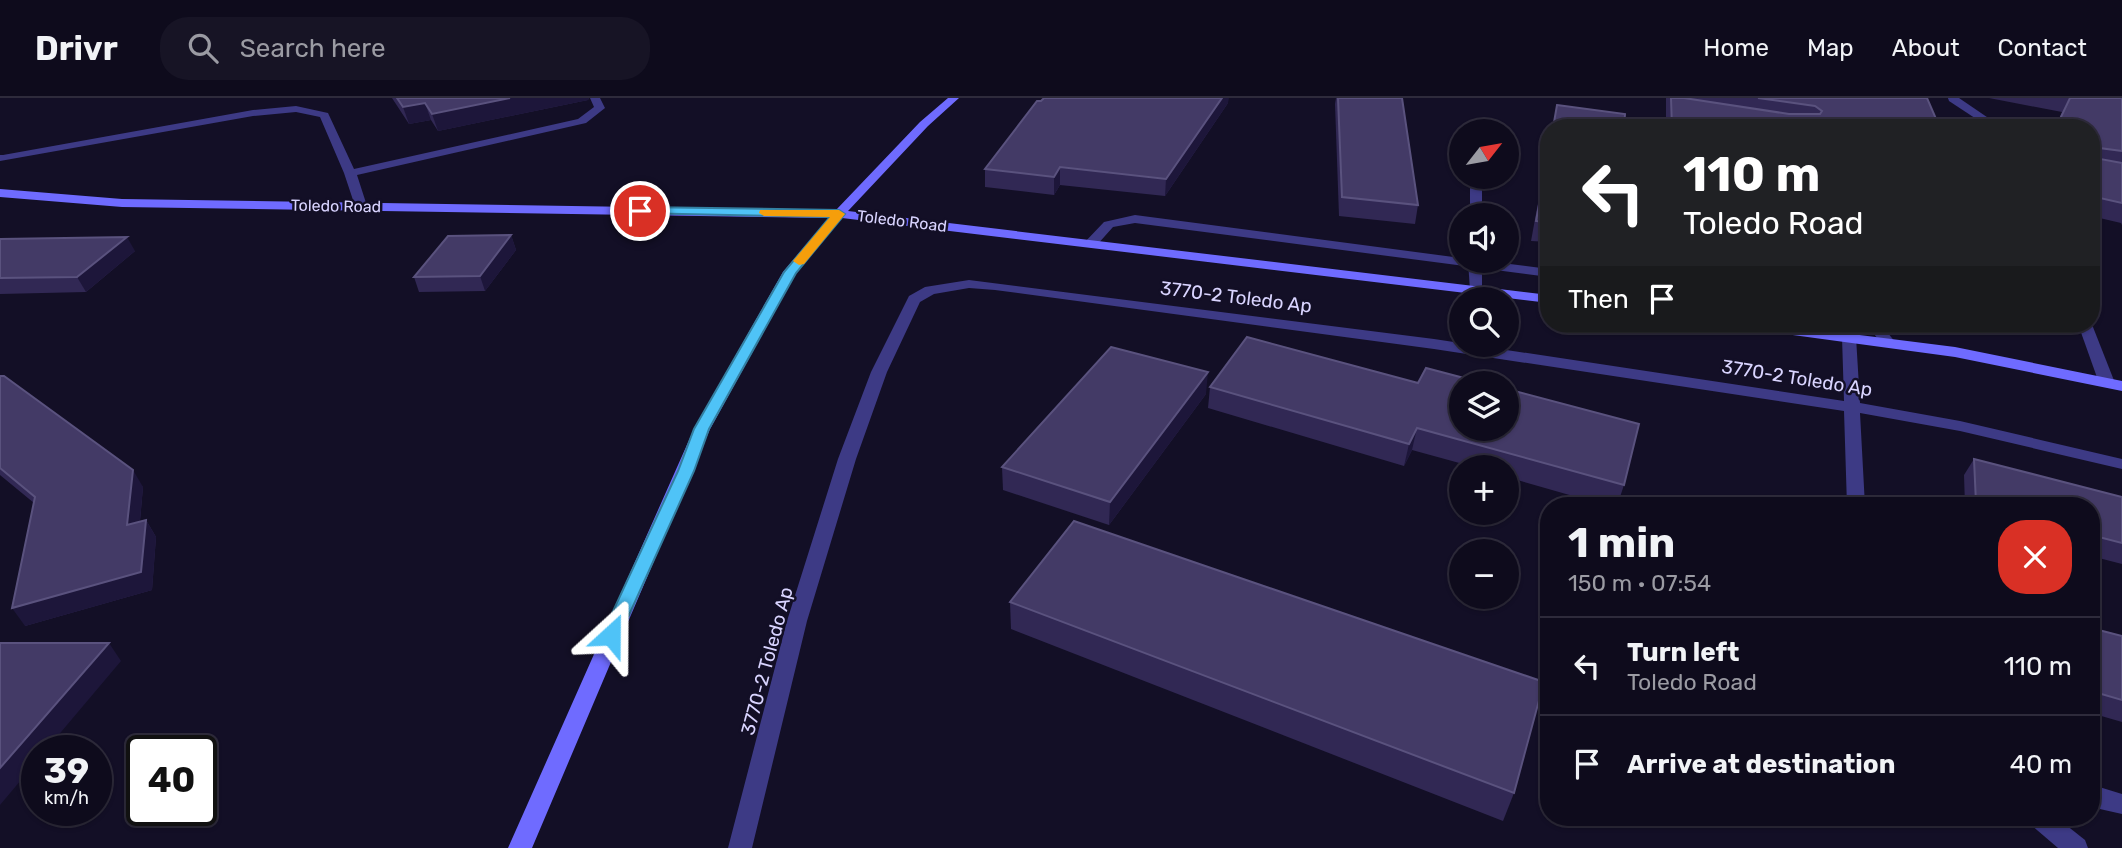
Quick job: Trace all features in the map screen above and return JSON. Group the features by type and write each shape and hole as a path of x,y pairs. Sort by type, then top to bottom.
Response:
{"street":[{"path":"350,173 582,121 600,108 595,98"},
{"path":"520,848 702,429 790,272 839,214 924,124 954,98"},
{"path":"1953,98 1984,119"},
{"path":"1,158 253,113 296,109 324,115 350,173 361,206"},
{"name":"Toledo Road","path":"0,193 122,203 839,214 1453,287"},
{"path":"1091,243 1100,229 1114,220 1135,219 1449,259"},
{"path":"1519,269 1540,272"},
{"name":"3770-2 Toledo Ap","path":"740,848 797,621 847,460 879,372 914,299 930,290 969,284 995,286 1434,344 1852,407 1960,426 2122,464"},
{"name":"Toledo Road","path":"1519,295 1540,298"},
{"path":"1816,333 1955,352 2114,385"},
{"path":"1880,333 1887,342"},
{"path":"2089,333 2114,385"},
{"path":"1849,337 1856,497"},
{"path":"2100,797 2122,804"},
{"path":"2049,826 2076,848"}],"building":[{"path":"397,98 510,98 432,114 425,103 403,107"},
{"path":"1044,98 1222,98 1166,179 1060,167 1054,177 985,169 1037,101"},
{"path":"1338,98 1402,98 1418,205 1342,197"},
{"path":"1671,98 1789,114 1820,114 1822,111 1815,106 1758,98 1927,98 1936,119 1672,119"},
{"path":"2070,98 2122,98 2122,151 2100,148 2100,119 2060,119"},
{"path":"1557,105 1625,114 1625,119 1555,119"},
{"path":"2100,159 2122,163 2122,203 2100,198"},
{"path":"1540,199 1540,222 1536,221"},
{"path":"511,235 480,276 414,277 448,236"},
{"path":"127,237 77,277 0,278 0,239"},
{"path":"1247,337 1418,383 1426,368 1449,374 1449,437 1417,428 1409,444 1210,387"},
{"path":"1111,347 1208,372 1110,502 1002,467"},
{"path":"0,376 4,376 133,470 127,525 146,520 141,572 12,608 35,497 0,468"},
{"path":"1519,392 1639,424 1624,485 1464,441 1519,441"},
{"path":"1974,459 2122,497 2122,543 2100,537 2100,497 1976,497"},
{"path":"1074,521 1540,681 1540,697 1514,793 1010,602"},
{"path":"2100,630 2122,636 2122,700 2100,694"},
{"path":"0,643 109,643 29,735 21,735 21,744 0,768"}],"slow traffic":[{"path":"764,213 839,214 799,261"}],"route":[{"path":"611,635 686,471 702,429 790,272 839,214 640,211"}]}
